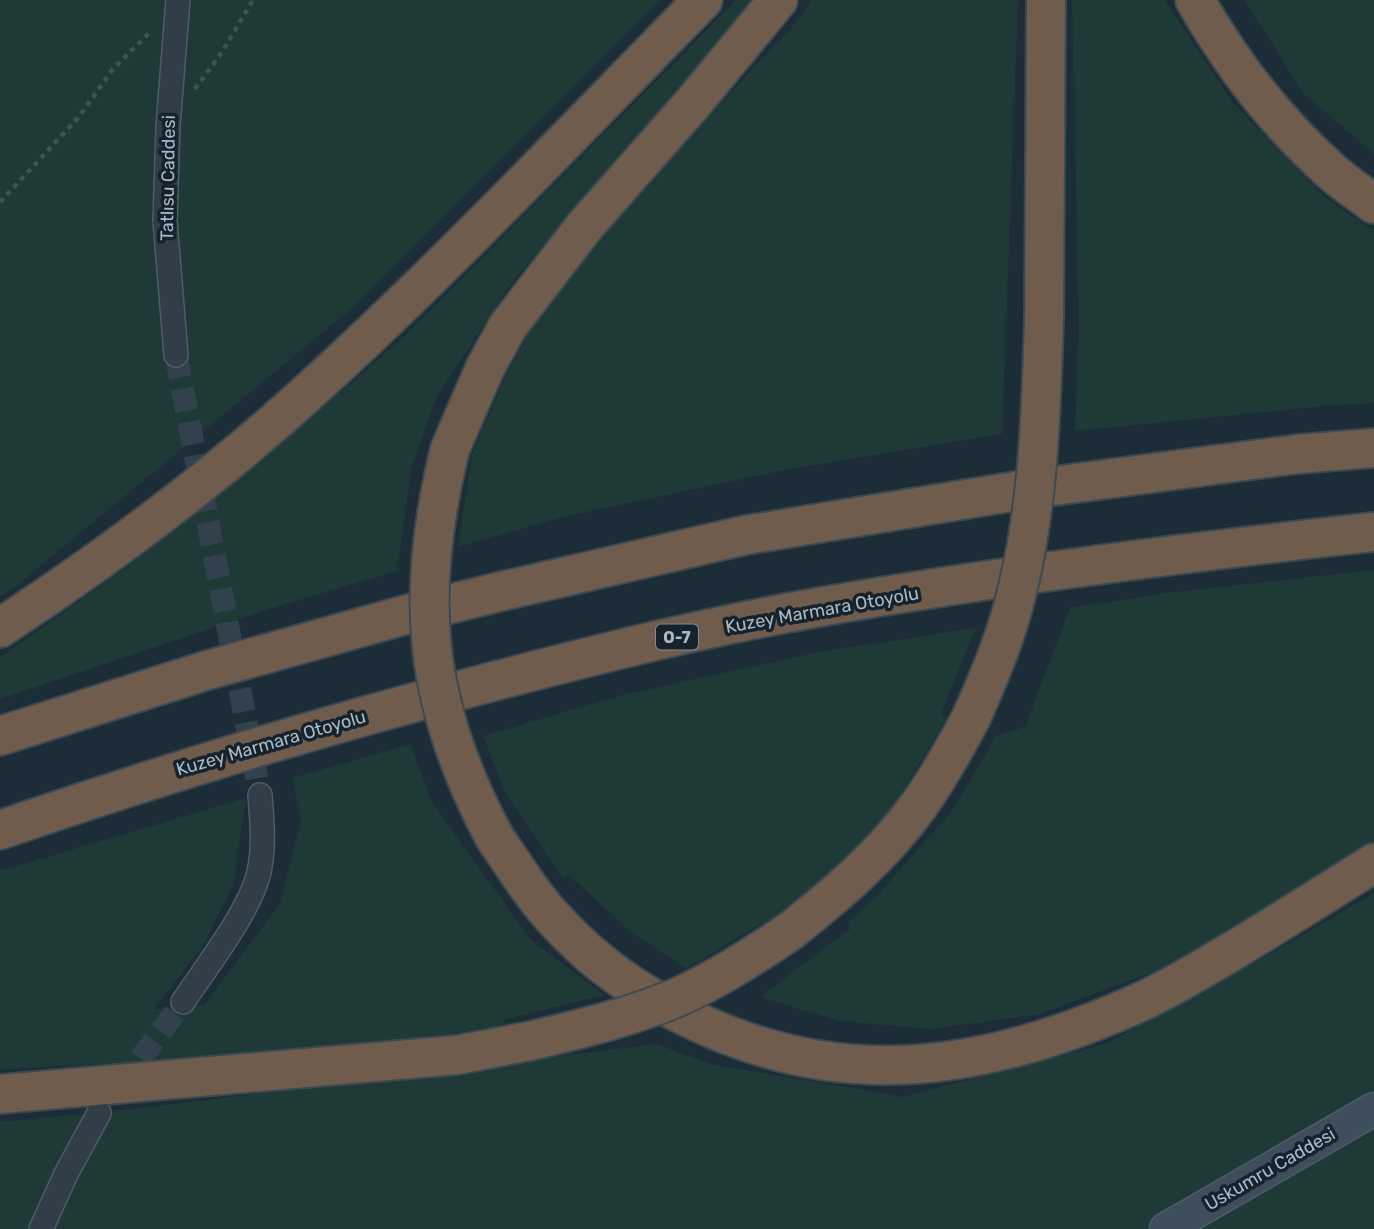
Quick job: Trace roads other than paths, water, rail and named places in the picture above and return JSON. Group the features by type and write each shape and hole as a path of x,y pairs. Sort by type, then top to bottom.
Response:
{"highway":[{"path":"0,628 91,567 160,516 314,388 403,303 704,0"},
{"path":"778,0 701,94 584,227 508,326 485,368 450,449 438,499 430,556 428,600 435,674 444,719 459,764 495,838 557,923 590,955 629,984 702,1025 750,1044 804,1058 859,1066 911,1066 953,1062 1040,1041 1099,1020 1149,998 1190,975 1374,863"},
{"path":"0,1094 457,1055 586,1028 677,997 750,958 836,895 881,849 918,807 949,760 971,718 1006,632 1027,543 1040,429 1044,321 1046,0"},
{"path":"1195,0 1245,77 1289,128 1331,172 1374,204"},
{"path":"0,736 208,670 405,615 746,535 1016,491 1298,454 1374,447"},
{"name":"Kuzey Marmara Otoyolu","path":"0,830 164,774 427,699 650,642 818,607 1067,569 1374,532"}],"main road":[{"name":"Uskumru Caddesi","path":"1166,1229 1374,1110"}],"street":[{"name":"Tatlısu Caddesi","path":"176,7 165,221 176,355"},
{"path":"183,1002 237,921 258,876 262,833 260,795"},
{"path":"41,1229 66,1174 99,1113"}],"tunnel":[{"path":"176,355 260,795"},
{"path":"120,1086 183,1002"}]}
